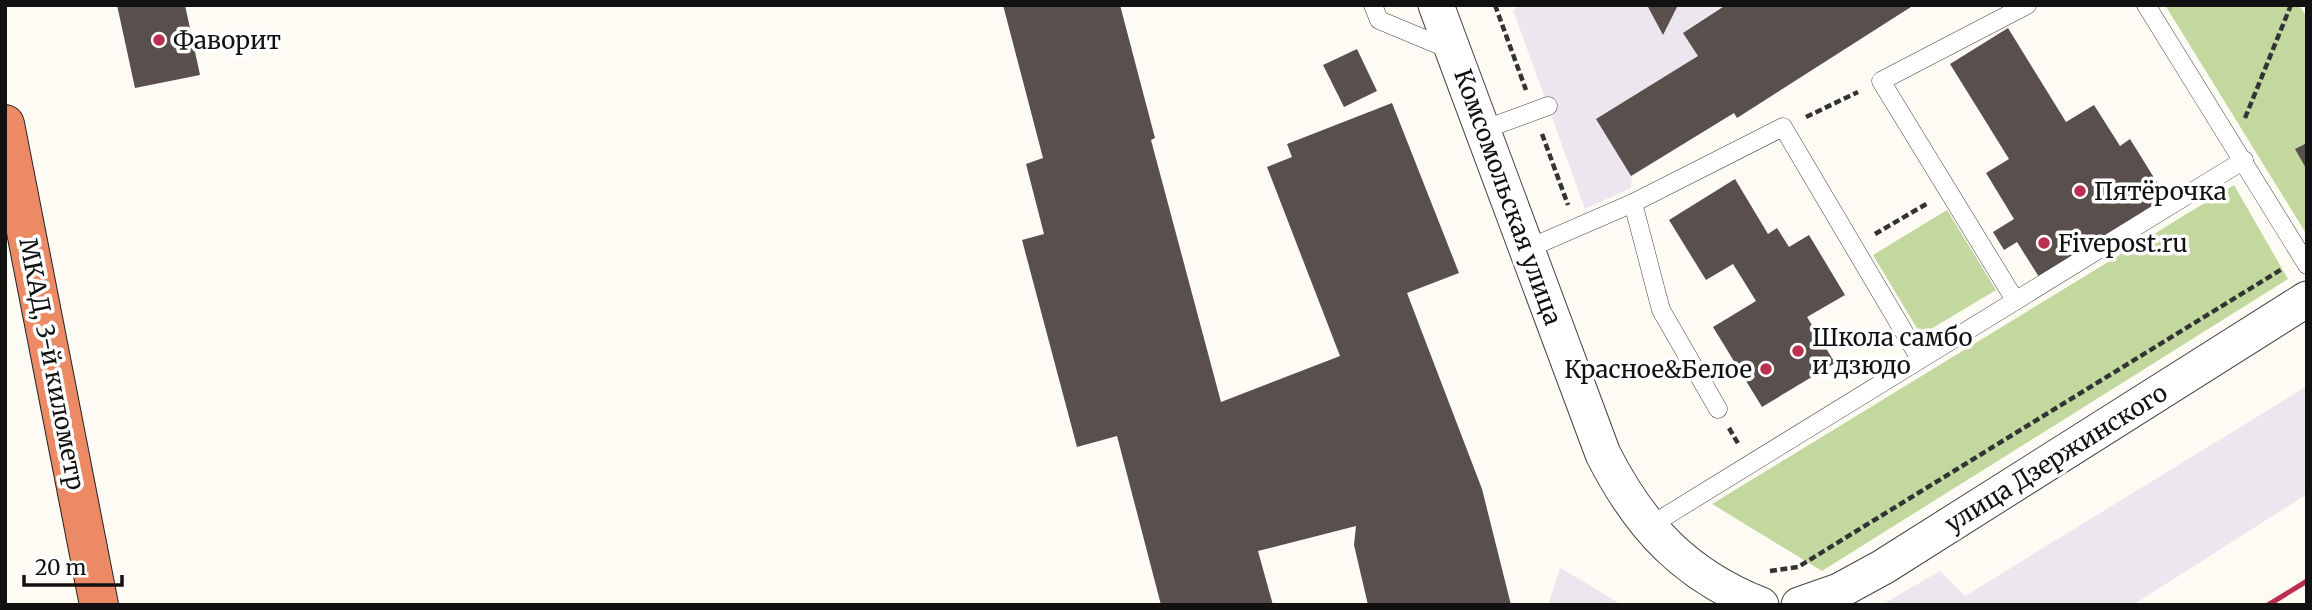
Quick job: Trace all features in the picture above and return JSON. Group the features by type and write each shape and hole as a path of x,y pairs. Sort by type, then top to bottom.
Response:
{"highway":[{"name":"МКАД, 3-й километр","path":"5,124 99,605"}],"street":[{"name":"Комсомольская улица","path":"1436,5 1604,454 1622,491 1648,527 1705,578 1761,589"},
{"name":"улица Дзержинского","path":"1820,602 1884,567 2307,299"}],"lane":[{"path":"1373,5 1379,20 1453,51"},
{"path":"2015,300 1881,81 2027,5"},
{"path":"2146,5 2304,260"},
{"path":"1483,130 1548,106"},
{"path":"1527,249 1633,203 1783,127 1920,359"},
{"path":"1648,527 2244,160"},
{"path":"1633,203 1661,310 1718,409"}],"path":[{"path":"2234,144 2291,5"},
{"path":"1783,127 1881,81"},
{"path":"1853,246 1948,191"},
{"path":"1761,589 2304,260"},
{"path":"1718,409 1750,464"}],"shaded area":[{"path":"1521,5 1914,5 1737,118 1733,113 1632,176 1631,188 1585,209 1513,10"},
{"path":"2307,386 2307,494 2133,605 1881,605 1940,571 1965,596"},
{"path":"1560,568 1576,577 1622,605 1548,605"}],"green space":[{"path":"2165,5 2299,5 2307,17 2307,235"},
{"path":"2234,185 2288,279 1822,571 1712,504"},
{"path":"1947,210 1996,290 1921,335 1873,255"}],"building":[{"name":"Фаворит","path":"117,5 185,5 200,75 135,88"},
{"path":"1003,5 1120,5 1155,138 1151,140 1221,402 1340,356 1267,167 1292,157 1287,144 1392,103 1459,273 1407,293 1482,489 1511,605 1368,605 1354,545 1356,526 1258,551 1273,605 1161,605 1117,436 1077,447 1022,240 1044,234 1026,164 1043,158"},
{"path":"1647,5 1678,5 1663,35"},
{"path":"1726,5 1914,5 1737,118 1734,113 1631,176 1596,119 1698,56 1683,33"},
{"path":"2008,28 2066,122 2094,105 2120,146 2130,139 2166,197 2039,277 2017,242 2004,250 1993,232 2014,219 1986,173 2009,159 1950,64"},
{"path":"1357,49 1377,91 1344,107 1323,65"},
{"path":"2307,143 2307,170 2295,149"},
{"path":"1735,179 1768,234 1777,228 1789,247 1809,235 1845,295 1807,317 1835,363 1762,407 1713,327 1756,301 1733,264 1706,280 1669,220"}],"railway":[{"path":"2268,605 2307,581"}],"place":[{"name":"Фаворит","path":"159,40"},
{"name":"Пятёрочка","path":"2080,191"},
{"name":"Fivepost.ru","path":"2044,243"},
{"name":"Школа самбо и дзюдо","path":"1798,351"},
{"name":"Красное&Белое","path":"1766,369"}]}
